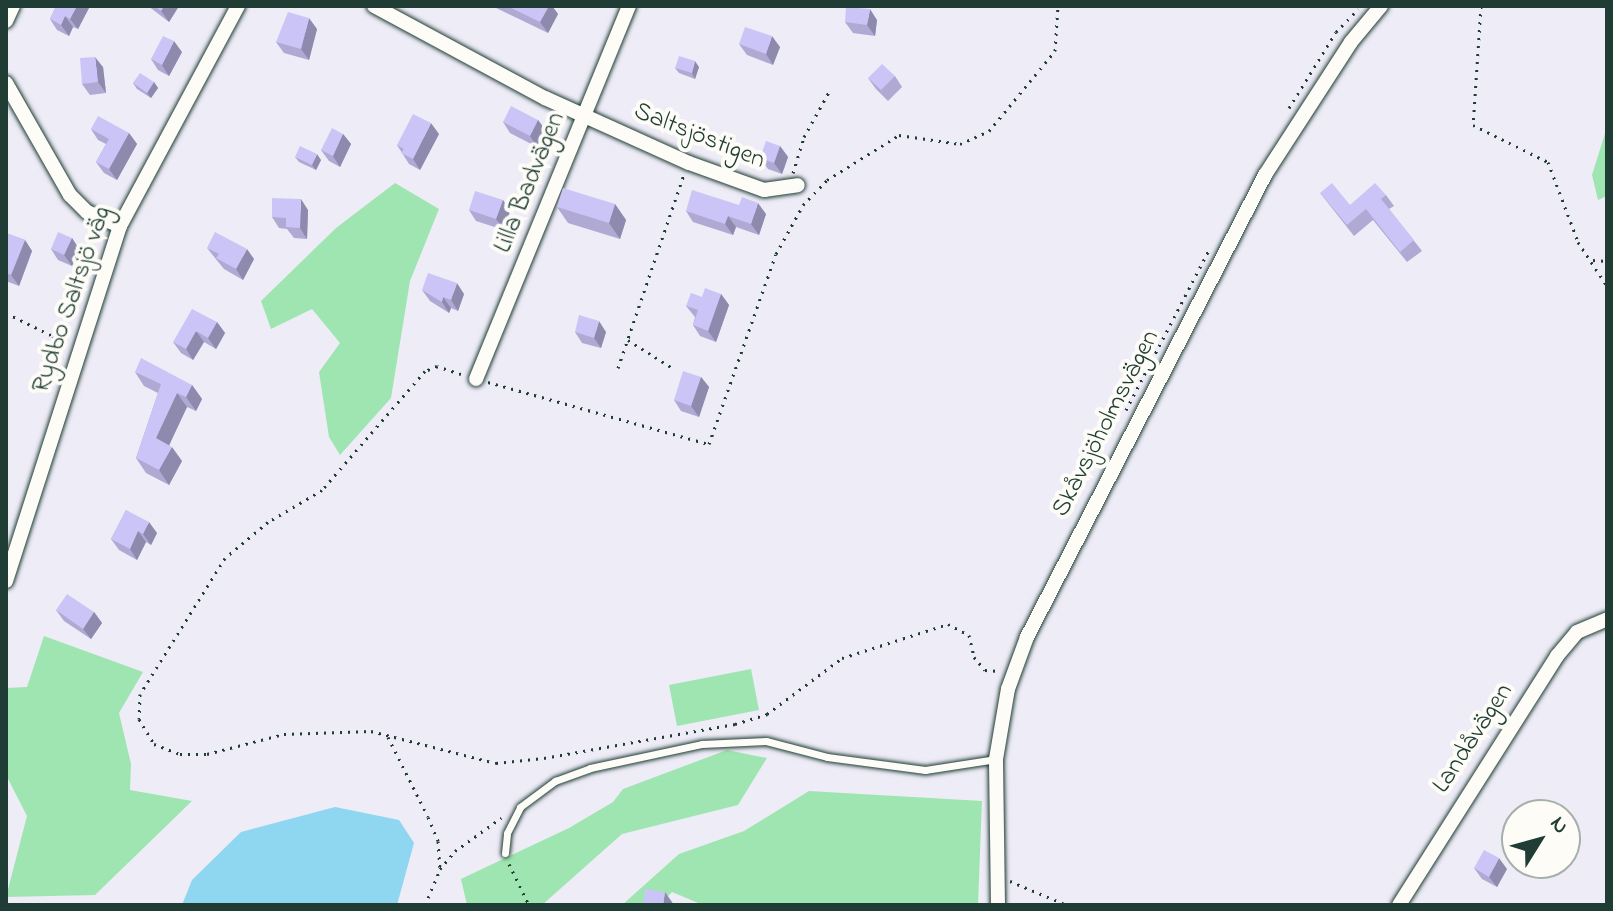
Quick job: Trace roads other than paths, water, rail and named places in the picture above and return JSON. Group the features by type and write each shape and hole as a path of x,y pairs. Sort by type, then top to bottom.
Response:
{"street":[{"path":"6,21 13,6"},
{"name":"Rydbo Saltsjö väg","path":"6,581 120,226 238,6"},
{"path":"374,6 584,116"},
{"name":"Lilla Badvägen","path":"476,379 629,6"},
{"name":"Skåvsjöholmsvägen","path":"998,905 996,759 1008,689 1027,637 1190,315 1265,175 1351,42 1381,6"},
{"path":"6,83 70,195 87,212 120,226"},
{"name":"Saltsjöstigen","path":"584,116 689,163 764,190 794,186"},
{"name":"Landåvägen","path":"1399,905 1562,648 1585,626 1607,619"}],"lane":[{"path":"505,853 507,833 520,807 568,775 728,740 766,741 840,759 925,770 996,759"}],"water":[{"path":"335,807 399,820 414,843 397,905 182,905 192,880 241,832"}]}
